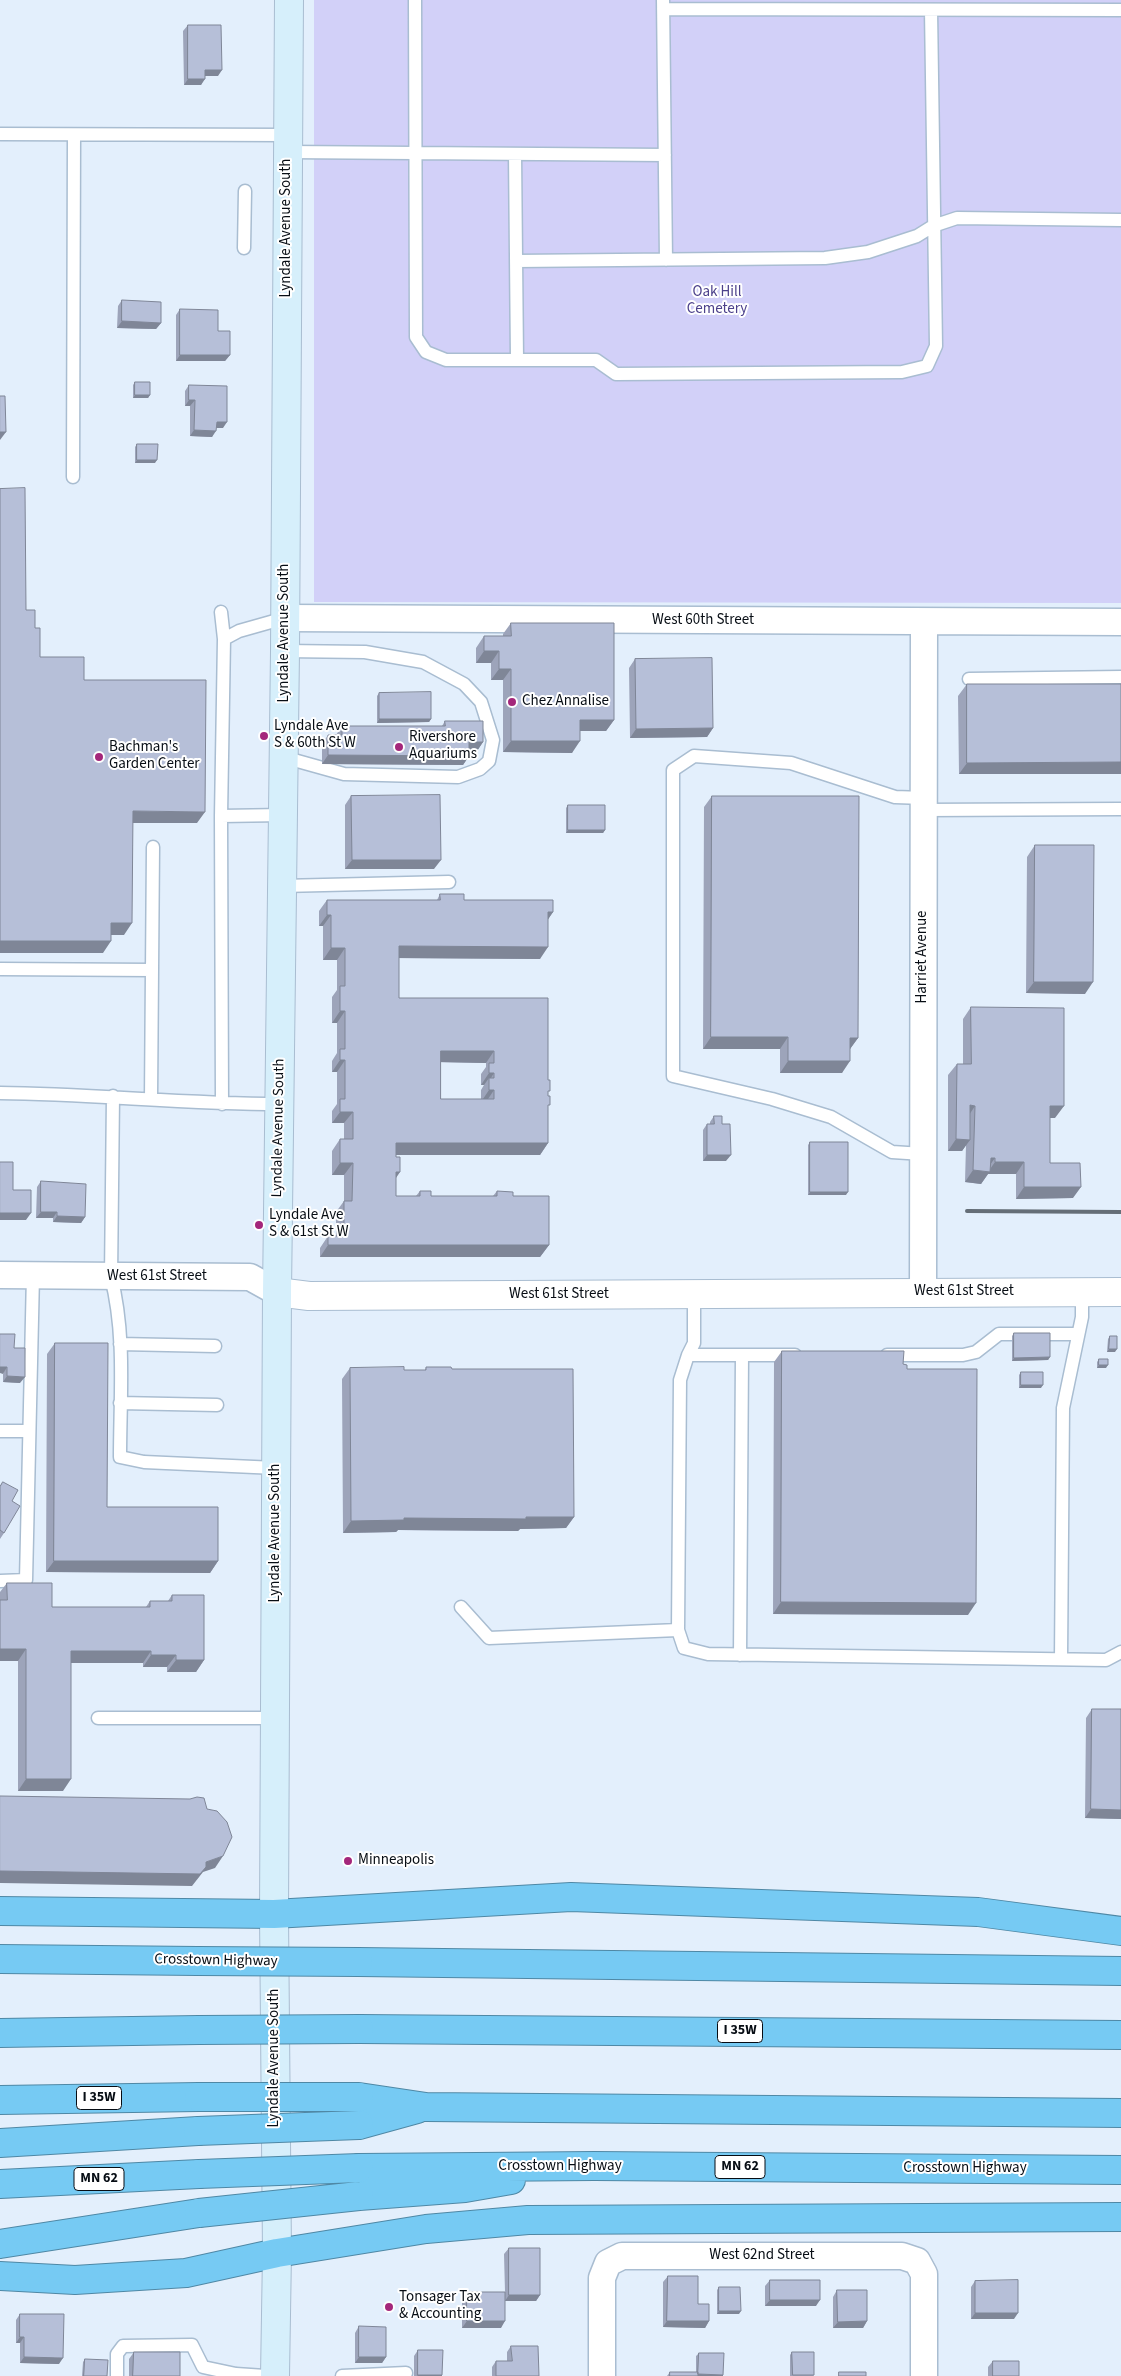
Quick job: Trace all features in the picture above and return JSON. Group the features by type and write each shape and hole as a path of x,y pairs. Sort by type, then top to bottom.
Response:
{"highway":[{"path":"0,1911 274,1914 570,1897 978,1912 1121,1931"},
{"name":"Crosstown Highway","path":"0,1959 1121,1971"},
{"name":"I 35W","path":"0,2033 359,2029 1121,2035"},
{"name":"I 35W","path":"0,2100 359,2096 426,2107 1121,2113"},
{"path":"0,2143 198,2131 359,2125 426,2107"},
{"path":"10,2242 199,2213 359,2196 465,2188 594,2166"},
{"name":"Crosstown Highway","path":"0,2184 359,2168 594,2166 1121,2170"},
{"path":"0,2276 75,2280 186,2273 276,2253 426,2229 528,2220 1121,2217"}],"main road":[{"name":"Lyndale Avenue South","path":"275,2376 276,1292 285,651 289,0"}],"street":[{"name":"West 60th Street","path":"285,618 1121,622"},
{"name":"Harriet Avenue","path":"922,1293 924,622"},
{"name":"West 61st Street","path":"0,1275 250,1277 276,1292 310,1296 1121,1292"},
{"name":"West 62nd Street","path":"602,2376 602,2278 608,2263 622,2256 902,2256 917,2261 924,2274 924,2376"}],"lane":[{"path":"415,0 416,337 426,352 446,360 596,360 616,374 902,372 927,366 936,346 931,10"},
{"path":"666,260 663,5 931,10 1121,10"},
{"path":"0,134 74,135 288,144 414,153 664,155"},
{"path":"73,476 74,135"},
{"path":"515,154 516,360"},
{"path":"244,248 245,191"},
{"path":"516,261 826,258 868,252 917,236 933,226 957,218 1121,220"},
{"path":"220,612 224,639 221,816 222,1104"},
{"path":"224,639 239,631 285,618"},
{"path":"283,757 344,774 458,777 480,769 489,761 493,740 481,702 464,684 422,662 366,652 285,651"},
{"path":"969,679 1121,677"},
{"path":"923,1154 892,1152 830,1117 772,1099 673,1076 673,770 694,756 791,763 895,797 924,804 1121,809"},
{"path":"221,816 283,815"},
{"path":"151,1099 153,847"},
{"path":"282,886 449,882"},
{"path":"0,970 152,970"},
{"path":"0,1093 113,1096 222,1104 279,1104"},
{"path":"113,1096 111,1277 118,1305 120,1344 120,1457 144,1462 276,1468"},
{"path":"0,1581 26,1580 33,1275"},
{"path":"1061,1659 1063,1408 1082,1317 1082,1292"},
{"path":"694,1294 694,1343 680,1380 678,1630 684,1648 708,1654 740,1655 1106,1660 1121,1652"},
{"path":"876,1355 963,1355 983,1349 998,1334 1078,1334"},
{"path":"120,1344 216,1346"},
{"path":"688,1355 809,1355"},
{"path":"740,1655 742,1355"},
{"path":"120,1403 217,1404"},
{"path":"0,1431 28,1431"},
{"path":"461,1607 489,1638 678,1630"},
{"path":"98,1718 275,1718"},
{"path":"117,2376 117,2354 123,2346 192,2345 203,2368 236,2374 265,2376"},
{"path":"342,2376 406,2373"}],"green space":[{"name":"Oak Hill Cemetery","path":"314,0 1121,0 1121,603 314,602"}],"building":[{"path":"188,25 221,25 222,70 205,70 205,79 188,79"},
{"path":"122,300 161,302 161,323 122,321"},
{"path":"180,309 218,310 218,331 230,331 230,355 180,355"},
{"path":"135,382 150,382 150,395 135,395"},
{"path":"189,385 227,386 227,422 217,422 216,431 194,430 195,400 189,400"},
{"path":"0,396 5,396 6,432 0,432"},
{"path":"137,444 158,444 157,460 137,460"},
{"name":"Bachman's Garden Center","path":"25,488 26,610 35,610 35,628 40,628 40,657 84,657 84,680 206,680 205,812 133,811 132,923 111,923 111,941 0,941 0,489"},
{"path":"511,623 614,623 614,720 580,720 580,741 511,741 511,669 499,669 499,651 484,651 484,636 511,636"},
{"path":"712,658 713,728 636,729 635,659"},
{"path":"967,684 1121,684 1121,762 967,763"},
{"path":"431,692 431,719 379,719 379,693"},
{"name":"Rivershore Aquariums","path":"445,721 483,721 483,742 469,742 469,756 328,755 328,735 342,735 342,726 445,726"},
{"path":"440,795 441,860 352,860 351,796"},
{"path":"712,796 859,796 858,1038 850,1038 850,1061 788,1061 788,1037 711,1037"},
{"path":"568,805 605,805 605,830 568,830"},
{"path":"1035,845 1094,845 1093,982 1034,982"},
{"path":"440,894 464,894 464,900 553,900 553,912 548,912 548,947 399,946 399,998 548,998 548,1080 550,1080 550,1091 548,1091 548,1096 550,1096 550,1105 548,1105 548,1143 396,1143 396,1157 400,1157 400,1172 396,1172 396,1196 420,1196 420,1191 431,1191 431,1196 497,1196 497,1191 513,1192 513,1196 549,1196 549,1245 328,1245 328,1236 344,1236 344,1201 352,1201 353,1163 340,1163 340,1139 353,1139 353,1112 340,1112 340,1099 345,1099 345,1060 340,1060 340,1049 345,1049 345,1011 340,1011 340,986 345,986 345,948 331,948 331,915 327,915 327,900 440,900","holes":["441,1051 494,1051 494,1063 489,1063 489,1073 494,1073 494,1078 489,1078 489,1090 494,1090 494,1099 441,1099"]},
{"path":"971,1007 1064,1008 1064,1106 1050,1106 1050,1163 1080,1163 1081,1187 1024,1187 1024,1162 995,1162 995,1158 991,1158 990,1172 973,1170 975,1106 970,1105 970,1140 956,1139 957,1064 971,1064"},
{"path":"714,1116 722,1116 722,1124 730,1124 731,1155 707,1155 707,1124 714,1124"},
{"path":"810,1142 848,1142 848,1192 810,1192"},
{"path":"0,1162 13,1162 13,1190 31,1190 31,1213 0,1213"},
{"path":"41,1181 86,1184 85,1217 57,1216 57,1212 41,1212"},
{"path":"1014,1333 1050,1333 1050,1357 1014,1358"},
{"path":"0,1334 15,1334 14,1348 25,1348 25,1377 7,1376 7,1367 0,1367"},
{"path":"1110,1336 1117,1336 1117,1349 1109,1349"},
{"path":"55,1343 108,1343 107,1507 218,1507 218,1561 54,1561"},
{"path":"782,1351 904,1351 903,1364 907,1365 907,1369 977,1369 976,1603 781,1602"},
{"path":"1099,1359 1108,1359 1108,1365 1099,1365"},
{"path":"404,1367 404,1370 426,1370 426,1367 451,1367 452,1369 573,1369 574,1517 526,1517 526,1519 404,1518 404,1520 351,1521 350,1368"},
{"path":"1021,1372 1043,1372 1043,1385 1021,1385"},
{"path":"3,1482 18,1490 12,1501 20,1506 4,1533 0,1530 0,1487"},
{"path":"7,1583 52,1583 52,1607 150,1607 150,1601 172,1601 172,1595 204,1595 204,1660 176,1660 176,1655 151,1655 151,1651 71,1651 71,1779 26,1779 26,1649 0,1649 0,1600 7,1600"},
{"path":"1092,1709 1121,1709 1121,1810 1091,1809"},
{"path":"0,1796 204,1798 207,1809 217,1811 227,1822 232,1837 223,1856 206,1862 206,1867 200,1874 0,1871"},
{"path":"509,2248 540,2248 540,2295 509,2295"},
{"path":"668,2276 698,2276 698,2304 709,2304 709,2321 667,2321"},
{"path":"770,2280 820,2280 820,2300 770,2300"},
{"path":"1018,2280 1018,2313 975,2313 975,2281"},
{"path":"719,2287 740,2287 741,2311 719,2311"},
{"path":"837,2290 867,2290 867,2321 838,2322"},
{"path":"467,2292 505,2292 505,2321 467,2321"},
{"path":"20,2314 64,2314 63,2358 24,2357 24,2337 20,2337"},
{"path":"359,2326 386,2327 386,2357 359,2357"},
{"path":"511,2346 538,2346 539,2376 496,2376 496,2361 512,2361"},
{"path":"418,2350 443,2350 442,2375 418,2375"},
{"path":"134,2352 180,2352 180,2376 133,2376"},
{"path":"792,2352 814,2352 814,2375 793,2375"},
{"path":"699,2353 724,2353 723,2375 698,2374"},
{"path":"85,2359 108,2360 107,2376 84,2376"},
{"path":"993,2361 1019,2361 1019,2376 993,2376"},
{"path":"670,2372 698,2372 698,2376 670,2376"},
{"path":"839,2372 866,2372 866,2376 839,2376"}],"railway":[{"path":"967,1211 1121,1212"}],"place":[{"name":"Chez Annalise","path":"512,702"},
{"name":"Lyndale Ave S & 60th St W","path":"264,736"},
{"name":"Rivershore Aquariums","path":"399,747"},
{"name":"Bachman's Garden Center","path":"99,757"},
{"name":"Lyndale Ave S & 61st St W","path":"259,1225"},
{"name":"Minneapolis","path":"348,1861"},
{"name":"Tonsager Tax & Accounting","path":"389,2307"}]}
